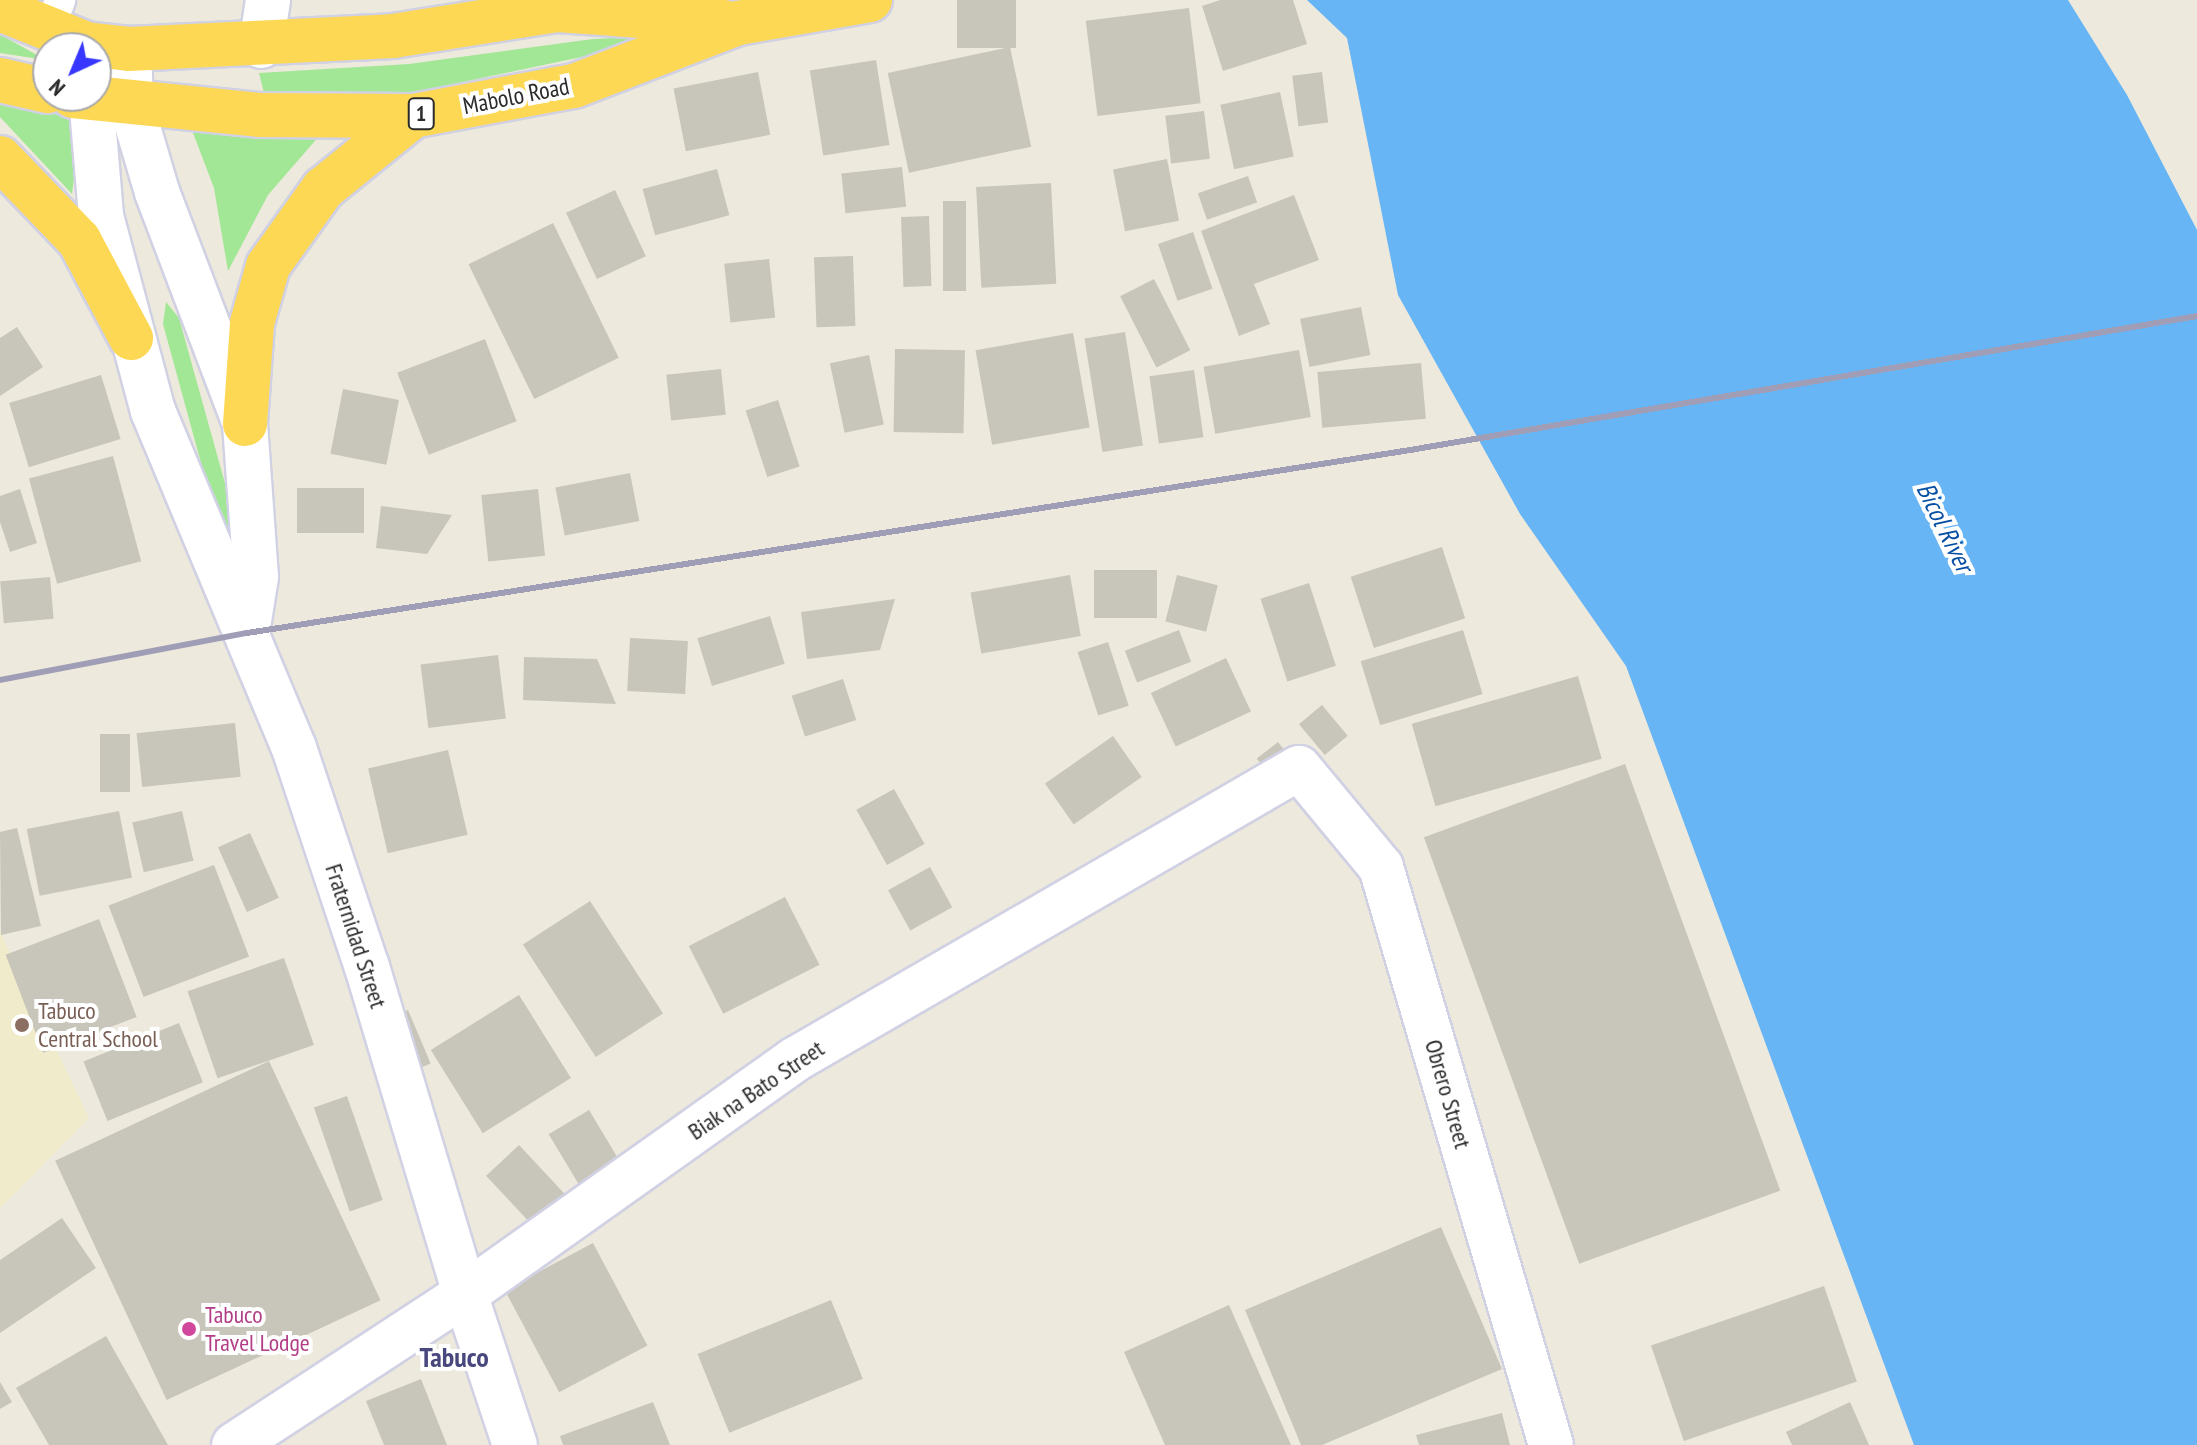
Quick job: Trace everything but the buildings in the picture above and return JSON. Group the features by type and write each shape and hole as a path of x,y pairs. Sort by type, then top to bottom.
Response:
{"highway":[{"name":"Mabolo Road","path":"112,101 261,115 413,116 574,86 738,23 870,0"},
{"name":"1","path":"0,9 73,32"},
{"name":"Mabolo Road","path":"112,37 261,46 393,36 557,10 738,23"},
{"path":"0,80 32,87"},
{"path":"245,424 252,323 268,266 323,189 413,116"},
{"path":"0,158 79,240 131,338"}],"main road":[{"path":"261,46 268,0"},
{"name":"Fraternidad Street","path":"97,112 101,216 131,338 153,411 294,748 363,952 465,1294 515,1445"},
{"path":"103,112 174,243 245,424 256,577 247,633"},
{"name":"Biak na Bato Street","path":"234,1445 465,1294 794,1060 1299,768"},
{"name":"Obrero Street","path":"1299,768 1381,867 1551,1445"}],"shaded area":[{"name":"Tabuco Central School","path":"0,932 89,1118 0,1208"}],"green space":[{"path":"1,35 32,52 32,58 0,53"},
{"path":"686,35 415,92 264,93 259,73 409,64 593,39"},
{"path":"0,102 32,109 32,112 81,119 72,194 0,117"},
{"path":"190,125 252,137 320,135 268,195 228,271 214,188"},
{"path":"166,302 179,318 243,548 224,547 163,324"}],"water":[{"name":"Bicol River","path":"1307,0 2068,0 2127,95 2197,230 2197,1445 1914,1445 1626,666 1520,514 1398,295 1347,38"}],"railway":[{"path":"0,680 247,633 1416,449 2197,316"}],"place":[{"name":"Tabuco Central School","path":"22,1025"},
{"name":"Tabuco Travel Lodge","path":"189,1329"}],"district":[{"name":"Tabuco","path":"454,1357"}]}
